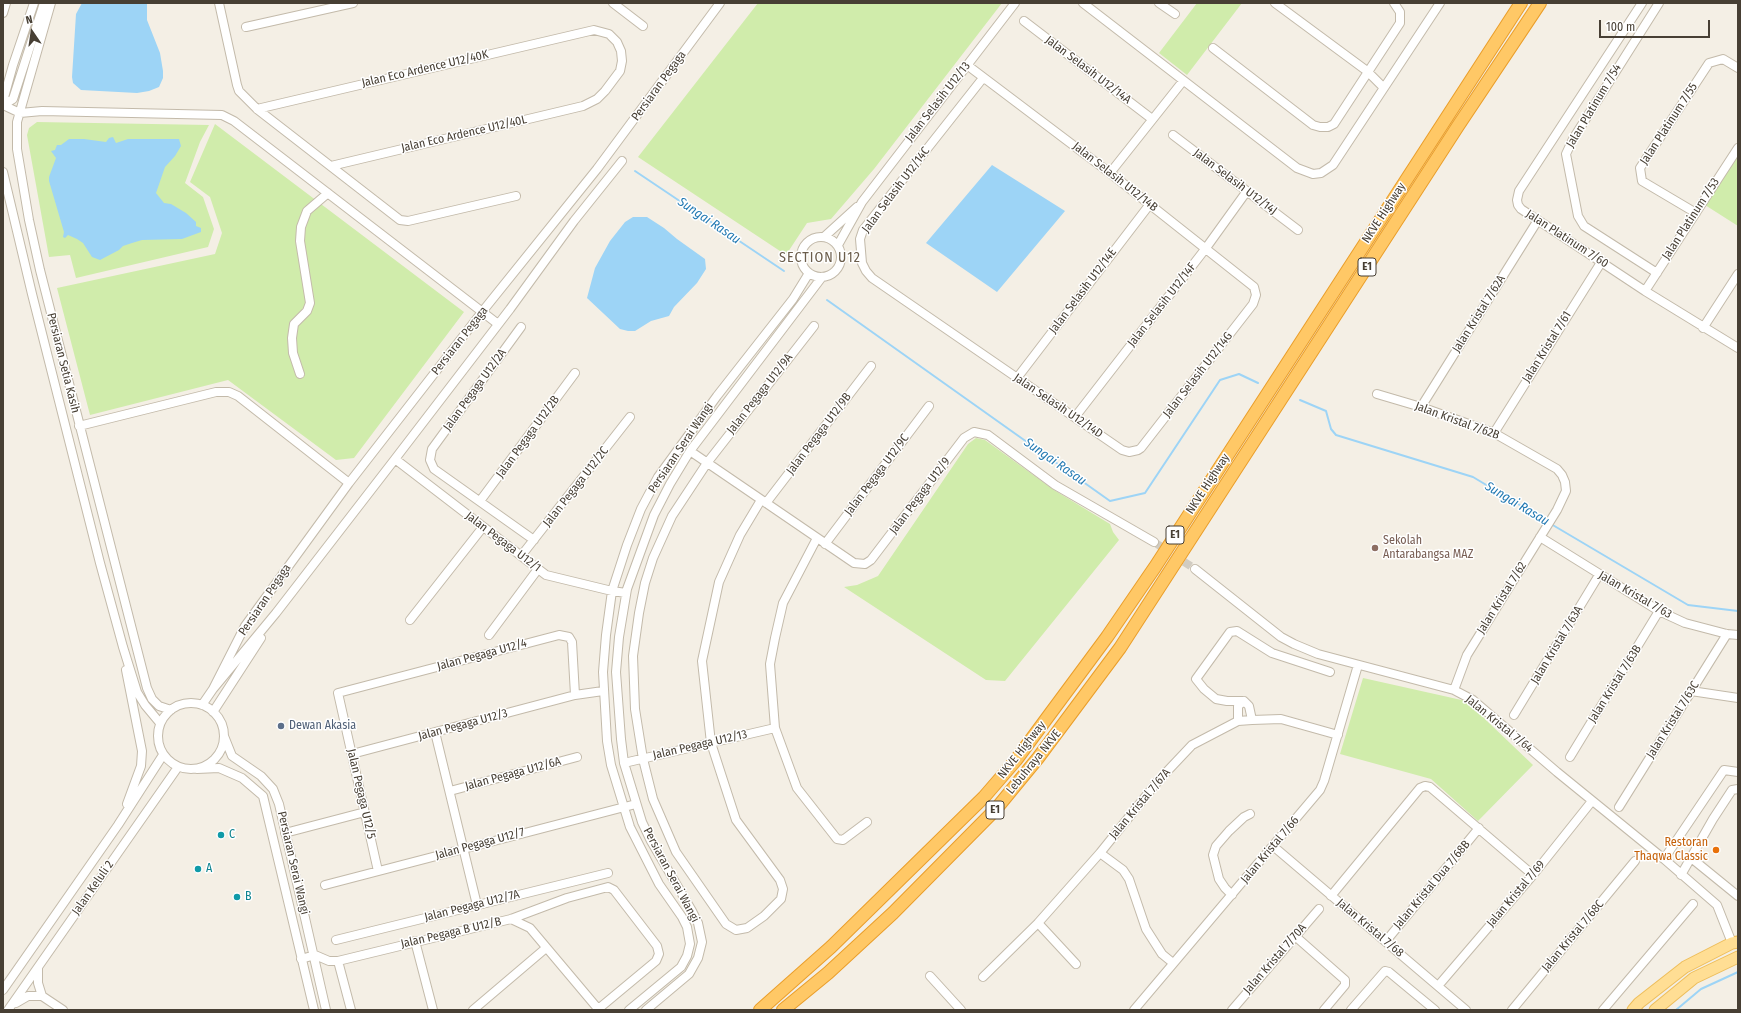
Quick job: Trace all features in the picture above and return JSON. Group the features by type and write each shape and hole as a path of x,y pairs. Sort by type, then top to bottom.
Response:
{"highway":[{"name":"NKVE Highway","path":"760,1010 831,947 984,797 1016,760 1107,637 1155,566 1521,3"},
{"name":"Lebuhraya NKVE","path":"784,1010 828,973 898,908 996,809 1038,758 1120,648 1540,3"}],"main road":[{"path":"1633,1010 1639,1003 1685,967 1735,943"},
{"path":"1655,1010 1694,978 1738,957"}],"street":[{"path":"3,13 6,3"},
{"path":"34,3 4,97 22,103 35,111"},
{"path":"3,105 10,102 12,99 44,3"},
{"name":"Persiaran Setia Kasih","path":"51,3 22,103 16,134 29,220 49,292 79,426 147,688 152,699 159,706 170,710"},
{"path":"219,3 239,91 257,109 403,221 516,196"},
{"path":"246,26 353,3"},
{"path":"613,3 643,26"},
{"name":"Persiaran Pegaga","path":"202,706 213,689 245,626 349,483 482,312 598,169 720,3"},
{"name":"Jalan Selasih U12/13","path":"838,245 862,202 1015,3"},
{"path":"1083,3 1297,168 1313,174 1321,173 1333,165 1383,87 1440,3"},
{"path":"1159,3 1174,14"},
{"path":"1275,3 1367,71 1383,87"},
{"path":"1213,48 1314,125 1328,127 1334,124 1367,71 1400,23 1400,12 1394,3"},
{"name":"Jalan Platinum 7/60","path":"1642,3 1519,191 1517,200 1521,209 1602,261 1645,291 1703,328 1738,348"},
{"name":"Jalan Platinum 7/54","path":"1657,273 1584,226 1578,216 1566,154 1573,139 1659,3"},
{"name":"Jalan Selasih U12/14A","path":"1024,20 1152,119"},
{"name":"Jalan Eco Ardence U12/40K","path":"257,109 594,30 609,34 617,42 621,51 622,61 620,71 605,92 596,99"},
{"name":"Jalan Platinum 7/55","path":"1696,212 1642,181 1640,168 1709,63 1723,59 1738,68"},
{"path":"3,72 13,65"},
{"name":"Jalan Selasih U12/14B","path":"967,65 1206,248 1251,284 1256,295"},
{"name":"Jalan Selasih U12/14C","path":"983,78 863,230 860,245 862,263 872,278 983,356"},
{"path":"1110,173 1183,81"},
{"name":"Jalan Eco Ardence U12/40L","path":"331,166 583,106 596,99"},
{"path":"3,105 20,113 35,111 222,115 234,121 498,324"},
{"name":"Jalan Selasih U12/14J","path":"1173,135 1298,230"},
{"name":"Jalan Platinum 7/53","path":"1645,291 1738,149"},
{"name":"Persiaran Pegaga","path":"213,689 276,613 498,324 574,221 622,161"},
{"name":"Persiaran Setia Kasih","path":"3,172 30,286 98,555 123,647 137,692 160,723"},
{"name":"Jalan Selasih U12/14F","path":"1075,417 1206,248 1247,191"},
{"path":"300,374 293,354 293,331 294,324 307,311 310,303 300,241 301,227 307,211 328,193"},
{"name":"Jalan Selasih U12/13","path":"824,236 862,202"},
{"name":"Jalan Selasih U12/14E","path":"1017,378 1150,204"},
{"name":"Jalan Kristal 7/62A","path":"1421,407 1538,220"},
{"path":"824,236 834,241 838,245 842,257 838,268 834,273 822,277 809,273 802,262 802,249 811,239 824,236"},
{"name":"Jalan Kristal 7/61","path":"1494,433 1602,261"},
{"name":"Persiaran Serai Wangi","path":"629,1010 681,967 687,956 690,944 687,927 682,917 659,884 639,847 623,807 611,765 607,741 603,672 612,591 641,509 658,477 717,396 793,299 809,273"},
{"path":"1703,328 1738,274"},
{"name":"Persiaran Serai Wangi","path":"646,1010 689,974 698,958 702,942 698,924 651,841 636,804 624,763 616,672 619,637 626,593 640,549 654,515 670,484 690,451 822,277"},
{"name":"Jalan Selasih U12/14G","path":"1134,451 1141,448 1253,304 1256,295"},
{"name":"Jalan Pegaga U12/9A","path":"764,916 742,930 736,930 726,924 676,852 653,800 642,759 635,709 633,656 639,613 653,558 672,516 707,463 814,326"},
{"name":"Jalan Pegaga U12/2A","path":"480,501 434,469 430,460 432,449 521,327"},
{"name":"Jalan Selasih U12/14D","path":"983,356 1122,450 1134,451"},
{"name":"Jalan Pegaga U12/9B","path":"764,916 781,900 783,894 782,884 736,820 711,743 702,661 719,582 740,535 763,501 871,366"},
{"name":"Jalan Pegaga U12/2B","path":"480,501 575,373"},
{"path":"79,426 216,392 229,392 238,396 349,483"},
{"name":"Jalan Kristal 7/62B","path":"1377,394 1421,407 1494,433 1556,469 1562,475 1565,482 1566,491 1557,510"},
{"name":"Jalan Pegaga U12/9C","path":"825,544 929,406"},
{"name":"Jalan Pegaga U12/2C","path":"521,556 630,417"},
{"name":"Jalan Pegaga U12/9","path":"690,451 854,563 865,564 871,560 964,438 974,432 988,435 1055,484 1154,542"},
{"name":"Jalan Pegaga U12/1","path":"395,459 546,575 626,593"},
{"path":"480,501 534,540"},
{"name":"Jalan Kristal 7/62","path":"1454,690 1467,655 1557,510"},
{"path":"410,620 483,527"},
{"name":"Jalan Kristal 7/63","path":"1542,533 1599,575 1659,611 1685,622 1726,634 1738,635"},
{"path":"817,538 783,603 775,638 770,664 775,728 797,788 838,839 843,840 867,822"},
{"path":"489,635 538,569"},
{"name":"Jalan Kristal 7/64","path":"1194,569 1281,637 1318,654 1454,690 1474,700 1592,801 1664,859 1716,905 1735,943"},
{"name":"Jalan Kristal 7/63A","path":"1514,715 1599,575"},
{"name":"Jalan Kristal 7/63B","path":"1570,756 1659,611"},
{"name":"Persiaran Pegaga","path":"213,712 276,613"},
{"path":"1252,720 1249,706 1244,701 1227,701 1216,699 1204,689 1196,679 1233,630 1272,652 1330,672"},
{"name":"Jalan Kristal 7/63C","path":"1620,807 1726,634"},
{"name":"Jalan Pegaga U12/4","path":"338,692 559,635 569,637 572,642 575,695"},
{"path":"118,825 138,777 141,766 142,751 123,647"},
{"name":"Jalan Kristal 7/66","path":"1134,1010 1320,790 1338,735 1358,665"},
{"name":"Jalan Pegaga U12/3","path":"352,754 575,695 603,691"},
{"path":"1691,691 1738,698"},
{"name":"Jalan Pegaga U12/5","path":"338,692 378,871"},
{"path":"1238,721 1238,706 1244,701"},
{"path":"191,704 202,706 213,712 223,727 224,736 219,753 206,766 197,769 178,767 163,755 159,745 158,734 160,723 170,710 180,705 191,704"},
{"name":"Jalan Kristal 7/67A","path":"983,976 1038,924 1100,853 1158,781 1192,745 1238,721 1252,720 1281,719 1338,735"},
{"name":"Jalan Pegaga U12/13","path":"624,763 775,728"},
{"path":"435,732 477,905"},
{"name":"Persiaran Serai Wangi","path":"224,736 232,756 261,776 273,789 279,804 326,1010"},
{"name":"Jalan Keluli 2","path":"3,990 118,825 163,755"},
{"name":"Jalan Pegaga U12/6A","path":"450,791 577,757"},
{"name":"Jalan Keluli 2","path":"9,1010 178,767"},
{"name":"Persiaran Serai Wangi","path":"197,769 219,768 242,778 263,796 314,1010"},
{"path":"1664,859 1724,770 1738,772"},
{"path":"1330,896 1420,788 1424,786 1430,787 1533,875"},
{"path":"1681,875 1712,819 1732,790 1738,789"},
{"name":"Jalan Kristal 7/69","path":"1438,986 1533,875 1592,801"},
{"name":"Jalan Pegaga U12/7","path":"325,885 636,804"},
{"path":"285,833 365,812"},
{"path":"1232,895 1225,888 1219,878 1214,854 1216,846 1244,817 1250,814"},
{"name":"Jalan Kristal Dua 7/68B","path":"1386,941 1479,828"},
{"name":"Jalan Kristal 7/68","path":"1273,846 1466,1010"},
{"path":"1100,853 1123,870 1129,879 1146,929 1162,954 1173,964"},
{"path":"1690,857 1738,896"},
{"name":"Jalan Kristal 7/68C","path":"1512,1010 1635,861"},
{"name":"Jalan Pegaga U12/7A","path":"336,940 608,873"},
{"path":"511,919 567,898 608,887 614,890 657,946 659,954 656,961 598,1010"},
{"path":"1603,1010 1693,904"},
{"name":"Jalan Kristal 7/70A","path":"1232,1010 1319,908"},
{"name":"Jalan Pegaga B U12/B","path":"314,955 329,961 338,961 415,941 511,919 530,928 598,1010"},
{"path":"1038,924 1076,964"},
{"path":"1295,936 1345,980 1345,985 1324,1010"},
{"path":"415,941 433,1010"},
{"path":"473,1010 546,948"},
{"path":"301,959 314,955"},
{"path":"338,961 351,1010"},
{"path":"38,967 37,977 42,996"},
{"path":"1351,1010 1385,971 1389,972 1435,1010"},
{"path":"930,976 961,1010"},
{"path":"9,1010 23,998 28,996 42,996 63,1010"}],"green space":[{"path":"758,3 1002,3 874,169 831,219 807,223 786,255 638,157"},
{"path":"1197,3 1242,3 1187,75 1159,53"},
{"path":"37,122 209,125 200,142 185,183 203,197 214,229 208,247 76,278 70,255 49,257 27,135 29,128"},
{"path":"215,124 464,312 354,458 336,460 228,380 90,415 57,288 215,254 222,233 210,197 190,182"},
{"path":"1735,157 1738,158 1738,226 1705,205"},
{"path":"976,438 985,440 1054,490 1110,524 1113,532 1119,540 1005,681 986,680 844,587 857,585 878,576 968,444"},
{"path":"1363,678 1466,701 1533,765 1478,821 1431,779 1340,754"}],"water":[{"path":"82,3 147,3 147,20 160,53 163,71 163,78 159,87 149,91 137,93 81,90 73,83 72,77 76,14"},
{"path":"113,137 116,143 128,139 179,139 181,146 175,156 165,167 156,193 164,203 171,204 186,213 196,222 196,226 201,228 201,232 182,239 142,240 123,246 119,250 100,260 92,257 83,243 77,239 68,235 65,238 63,237 64,232 49,181 56,158 51,151 55,150 57,145 61,145 69,139 84,139 106,142 109,138"},
{"path":"992,165 1065,211 997,292 926,243"},
{"path":"633,217 647,217 664,228 705,259 706,269 697,283 674,307 669,316 651,321 635,331 628,331 620,329 587,298 595,268 610,241 625,222"}],"waterway":[{"name":"Sungai Rasau","path":"635,171 784,271"},
{"name":"Sungai Rasau","path":"827,300 1110,501 1145,493 1220,380 1239,374 1258,383"},
{"name":"Sungai Rasau","path":"1300,400 1326,411 1331,429 1336,435 1473,477 1548,522"},
{"name":"Sungai Rasau","path":"1551,524 1688,605 1738,611"},
{"path":"1676,1010 1701,989 1738,972"}],"tunnel":[{"path":"1154,542 1195,569"}],"place":[{"name":"Sekolah Antarabangsa MAZ","path":"1375,548"},
{"name":"Dewan Akasia","path":"281,726"},
{"name":"C","path":"221,835"},
{"name":"Restoran Thaqwa Classic","path":"1716,850"},
{"name":"A","path":"198,869"},
{"name":"B","path":"237,897"}],"district":[{"name":"SECTION U12","path":"820,258"}]}
